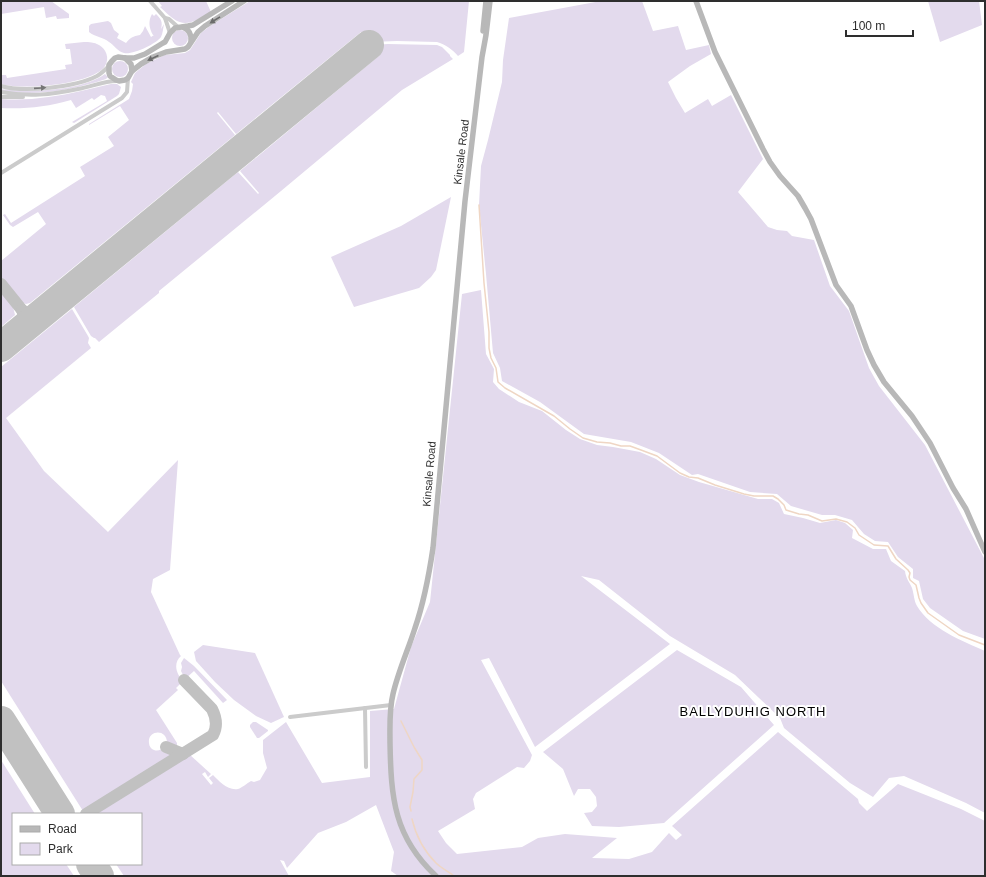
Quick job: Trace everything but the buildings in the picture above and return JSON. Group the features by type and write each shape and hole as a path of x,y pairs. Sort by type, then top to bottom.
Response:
{"street":[{"path":"150,1 165,18 169,34 168,40 171,46 177,50"},
{"path":"1,86 27,89 65,85 93,78 105,71 115,58 134,58 147,53 163,44 175,28 193,25 232,1"},
{"path":"1,97 18,98 50,94 79,89 109,81 123,80 131,75 132,71 141,64 153,57 166,52 185,49 205,26 244,1"},
{"name":"Kinsale Road","path":"482,57 486,1"},
{"name":"Kinsale Road","path":"436,876 425,866 411,846 400,826 393,798 390,756 390,720 393,694 419,618 428,580 465,201 490,1"},
{"path":"696,1 715,52 763,149 780,176 798,196 812,222 836,285 851,306 874,365 884,382 922,429 953,488 966,509 985,552"},
{"path":"165,18 189,31 191,34 190,44"},
{"path":"125,58 131,64 132,71"},
{"path":"1,173 122,98 126,92 127,85 123,80 113,79 110,76 109,65"},
{"path":"1,92 33,96"},
{"path":"290,717 391,705"},
{"path":"365,708 366,767"}],"green space":[{"path":"1,1 51,1 69,14 69,18 57,19 56,16 46,18 44,7 1,14"},
{"path":"158,1 206,1 211,12 189,23 179,22 160,7 162,6"},
{"path":"250,1 469,1 464,52 458,56 443,44 437,42 370,42 361,32 236,134 218,112 217,113 235,135 30,303 26,304 21,302 1,278 1,261 46,224 38,212 13,227 3,215 5,214 11,223 85,176 80,167 114,146 108,137 129,120 120,106 89,124 129,99 133,84 131,82 135,73 146,64 165,55 185,53 190,50 201,33"},
{"path":"601,1 642,1 653,31 678,26 686,50 709,45 711,54 690,66 668,82 685,113 708,99 712,106 731,95 763,159 738,192 768,227 787,231 792,236 814,240 830,286 849,311 869,368 879,386 925,445 985,560 985,639 963,631 930,608 923,599 919,581 913,578 913,569 898,557 888,542 875,541 864,534 852,520 835,515 822,515 791,506 777,494 750,492 698,474 692,475 659,453 631,442 584,434 540,402 502,381 500,368 493,353 479,205 481,166 502,82 503,60 509,18"},
{"path":"928,1 979,1 982,25 940,42"},
{"path":"152,14 154,16 156,14 162,22 161,29 164,24 163,32 158,40 138,51 124,53 118,50 107,40 89,32 89,26 91,24 108,21 111,23 114,30 119,34 117,38 126,43 135,36 140,35 145,26 151,37 154,35 150,27 150,19"},
{"path":"177,30 183,30 188,35 186,44 183,46 177,46 172,41 172,35"},
{"path":"84,42 99,45 104,49 106,54 107,60 105,66 95,74 84,79 47,86 22,87 1,84 1,67 2,75 6,75 7,78 66,69 65,65 72,64 70,49 66,49 65,44"},
{"path":"372,45 437,45 442,47 453,59 402,90 99,342 91,336 74,307 238,172 258,194 259,193 240,171 380,55"},
{"path":"117,61 123,61 128,66 126,75 123,77 117,77 112,72 112,66"},
{"path":"105,74 108,77 106,79 88,85 58,91 19,93 1,91 1,89 25,91 69,87 95,80"},
{"path":"117,84 121,87 119,94 74,123 72,122 107,101 105,96 101,95 94,100 92,98 76,108 71,100 36,107 1,108 1,99 51,97"},
{"path":"451,197 436,270 431,277 419,288 354,307 331,257 401,226"},
{"path":"481,290 486,354 494,369 493,382 499,389 519,402 542,411 580,439 597,445 640,452 656,459 680,475 699,482 758,499 772,499 779,503 784,514 820,523 836,520 845,523 853,530 852,538 873,549 886,549 891,561 905,571 912,588 916,604 923,614 947,633 985,651 985,813 966,803 904,776 889,778 873,797 850,783 784,728 780,718 735,675 670,636 599,580 581,576 670,644 535,747 489,658 481,660 532,755 530,761 524,768 517,767 476,793 473,799 475,809 438,831 446,843 457,854 522,847 538,838 565,834 617,838 592,858 629,859 652,852 669,833 676,840 682,835 672,826 778,732 858,799 859,803 867,811 898,784 961,809 985,821 985,876 398,876 391,871 394,852 376,805 346,822 318,833 287,868 284,861 280,860 289,876 124,876 117,865 142,865 142,813 95,813 189,754 211,774 208,777 205,772 202,774 211,785 213,783 209,778 213,775 227,787 238,789 251,781 254,782 260,780 267,768 263,753 263,740 286,722 322,783 370,777 370,711 394,709 411,647 430,602 462,294"},
{"path":"1,291 13,307 15,315 1,327"},
{"path":"72,309 89,338 88,343 91,348 6,418 44,471 108,532 178,460 170,570 153,579 151,592 181,656 177,662 176,668 183,681 176,688 178,690 156,710 177,743 177,749 167,744 164,735 161,733 154,733 149,739 149,745 152,749 157,751 167,749 175,753 174,755 83,811 1,681 1,367"},
{"path":"203,645 255,653 284,717 271,723 256,716 234,700 196,661 194,652"},
{"path":"677,650 741,687 774,725 664,823 619,827 592,826 584,813 592,812 597,806 596,797 590,789 578,789 574,796 563,769 543,752"},
{"path":"184,658 194,666 227,700 223,703 194,671 185,679 181,671 181,663"},
{"path":"253,722 256,722 268,731 257,738 250,727"},
{"path":"1,760 34,813 12,813 12,865 67,865 74,876 1,876"}],"waterway":[{"path":"479,205 489,348 491,358 496,368 498,382 505,388 554,416 583,438 597,442 630,446 657,456 680,473 689,477 698,478 744,494 754,496 773,496 784,505 786,510 808,515 822,521 836,519 847,522 855,528 859,535 874,545 888,546 896,559 910,573 910,580 916,585 921,603 928,613 959,635 985,645"},
{"path":"401,721 422,760 422,770 414,779 410,807 411,811"},
{"path":"412,819 418,837 424,848 438,865 454,876"}],"taxiway":[{"path":"1,284 25,312 33,314 45,311"},
{"path":"19,332 24,321 22,310"},
{"path":"88,813 213,735 216,728 216,722 212,709 184,680"},
{"path":"166,747 183,754"}],"runway":[{"path":"1,347 369,45"},
{"path":"1,721 59,813"},
{"path":"92,865 99,876"}],"district":[{"name":"BALLYDUHIG NORTH","path":"753,711"}]}
